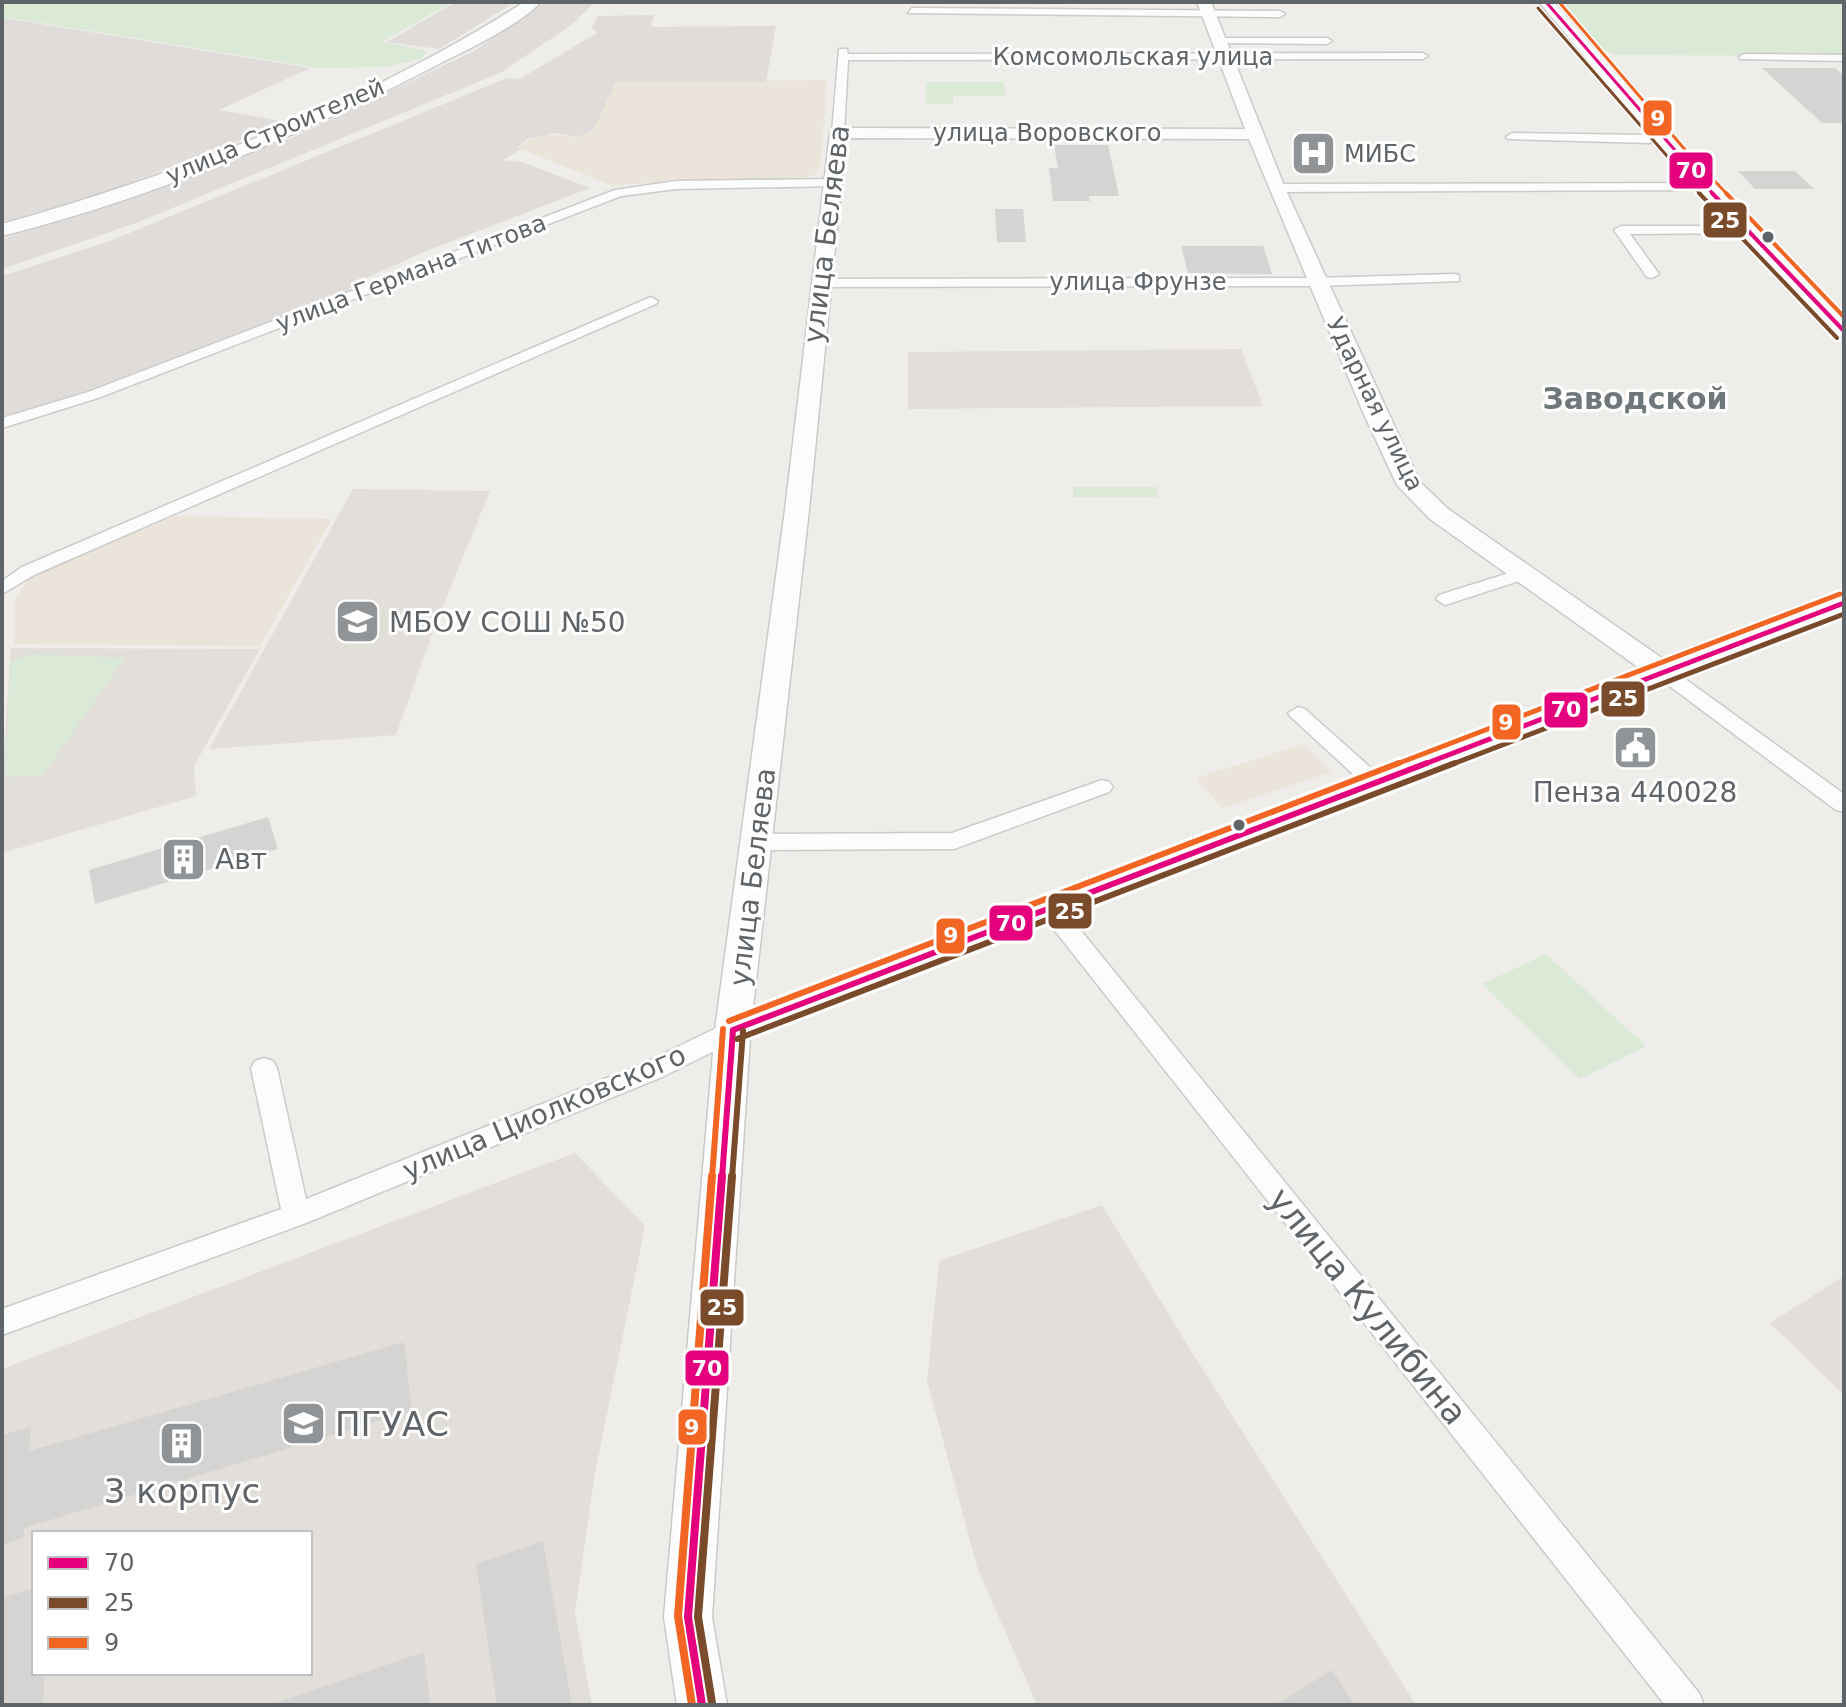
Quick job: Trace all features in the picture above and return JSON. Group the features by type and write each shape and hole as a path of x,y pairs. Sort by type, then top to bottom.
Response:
{"street":[{"name":"улица Строителей","path":"2,230 119,194 282,132 460,48 534,2"},
{"path":"1546,2 1613,83 1844,331"},
{"path":"912,11 1205,7 1280,14"},
{"name":"Ударная улица","path":"1205,7 1276,188 1409,485 1439,514 1844,805"},
{"path":"1222,48 1327,41"},
{"name":"Комсомольская улица","path":"843,54 1222,48 1423,56"},
{"name":"улица Беляева","path":"702,1705 688,1617 733,1030 823,283 843,54"},
{"path":"1744,57 1844,58"},
{"name":"улица Воровского","path":"838,133 1256,134"},
{"path":"1512,137 1650,139"},
{"name":"улица Германа Титова","path":"2,423 93,395 619,193 676,185 831,183"},
{"path":"1276,188 1707,186"},
{"path":"1652,274 1621,230 1748,230"},
{"name":"улица Фрунзе","path":"823,283 1318,282 1454,278"},
{"path":"2,589 28,571 651,301"},
{"path":"1445,599 1525,573"},
{"name":"улица Циолковского","path":"2,1322 296,1215 653,1070 733,1030 1844,603"},
{"path":"1298,713 1374,782"},
{"path":"756,842 954,841 1102,787"},
{"name":"улица Кулибина","path":"1049,907 1687,1705"},
{"path":"264,1068 296,1215"}],"shaded area":[{"path":"456,2 515,2 439,49 387,42"},
{"path":"546,2 595,2 570,26 500,73 136,223 2,269 2,239 109,205 294,137 474,51"},
{"path":"654,15 651,27 776,26 766,82 616,82 593,130 577,137 554,133 527,139 517,147 521,149 503,160 522,162 590,188 421,253 356,283 344,294 69,397 2,416 2,276 110,241 507,78 520,79 597,33 592,28 598,16"},
{"path":"2,20 310,68 219,110 287,122 106,192 2,222"},
{"path":"827,80 820,168 815,175 804,178 671,181 613,186 516,147 541,134 577,137 592,130 616,82"},
{"path":"1241,349 1263,406 908,409 908,352"},
{"name":"МБОУ СОШ №50","path":"353,489 490,491 435,626 396,735 209,749"},
{"path":"176,516 332,519 260,646 14,644 15,598 32,575"},
{"path":"11,648 260,649 194,766 196,796 2,853 2,783"},
{"path":"1303,744 1331,772 1222,808 1196,778"},
{"name":"ПГУАС","path":"575,1153 645,1226 594,1479 575,1613 592,1705 2,1705 2,1369"},
{"path":"1102,1205 1416,1705 1037,1705 977,1567 927,1381 939,1261"},
{"path":"1844,1276 1844,1395 1770,1323"}],"green space":[{"path":"2,2 453,2 381,42 428,51 421,59 385,67 318,68 11,18 2,20"},
{"path":"1555,2 1844,2 1844,56 1615,55 1589,43 1593,40 1584,37 1571,20 1573,16 1566,15 1567,10 1558,8"},
{"path":"926,82 1004,82 1006,96 953,96 953,104 926,104"},
{"path":"1073,487 1157,487 1158,497 1074,497"},
{"path":"31,654 125,658 42,776 6,777 10,661"},
{"path":"1546,954 1646,1046 1580,1079 1482,984"}],"building":[{"path":"1762,68 1835,68 1844,76 1844,123 1822,123"},
{"path":"1054,145 1108,145 1119,196 1089,196 1090,201 1053,201 1049,168 1058,168"},
{"path":"1738,171 1795,171 1814,189 1755,189"},
{"path":"995,209 1023,209 1026,242 997,242"},
{"path":"1181,246 1263,246 1272,274 1188,273"},
{"name":"Авт","path":"268,817 278,849 95,904 89,870"},
{"name":"3 корпус","path":"404,1342 412,1411 24,1528 23,1538 2,1545 2,1435 31,1427 29,1451"},
{"path":"543,1541 572,1705 497,1705 476,1564"},
{"path":"32,1589 32,1675 45,1675 43,1705 2,1705 2,1598"},
{"path":"424,1652 430,1705 278,1705 278,1702"},
{"path":"1332,1670 1355,1705 1275,1705"}],"transit line":[{"name":"70","path":"1546,2 1680,159 1844,331"},
{"name":"9","path":"1559,2 1687,152 1844,317"},
{"name":"25","path":"1538,8 1673,166 1837,338"},
{"name":"9","path":"729,1021 1840,594"},
{"name":"70","path":"733,1030 1844,603"},
{"name":"25","path":"737,1039 1844,614"},
{"name":"9","path":"692,1705 678,1616 723,1029"},
{"name":"70","path":"702,1705 688,1617 733,1030"},
{"name":"25","path":"712,1703 698,1617 743,1031"}],"place":[{"name":"МИБС","path":"1313,154"},
{"name":"МБОУ СОШ №50","path":"358,622"},
{"name":"Пенза 440028","path":"1635,748"},
{"name":"Авт","path":"184,859"},
{"name":"ПГУАС","path":"304,1424"},
{"name":"3 корпус","path":"182,1443"}],"district":[{"name":"Заводской","path":"1635,399"}]}
